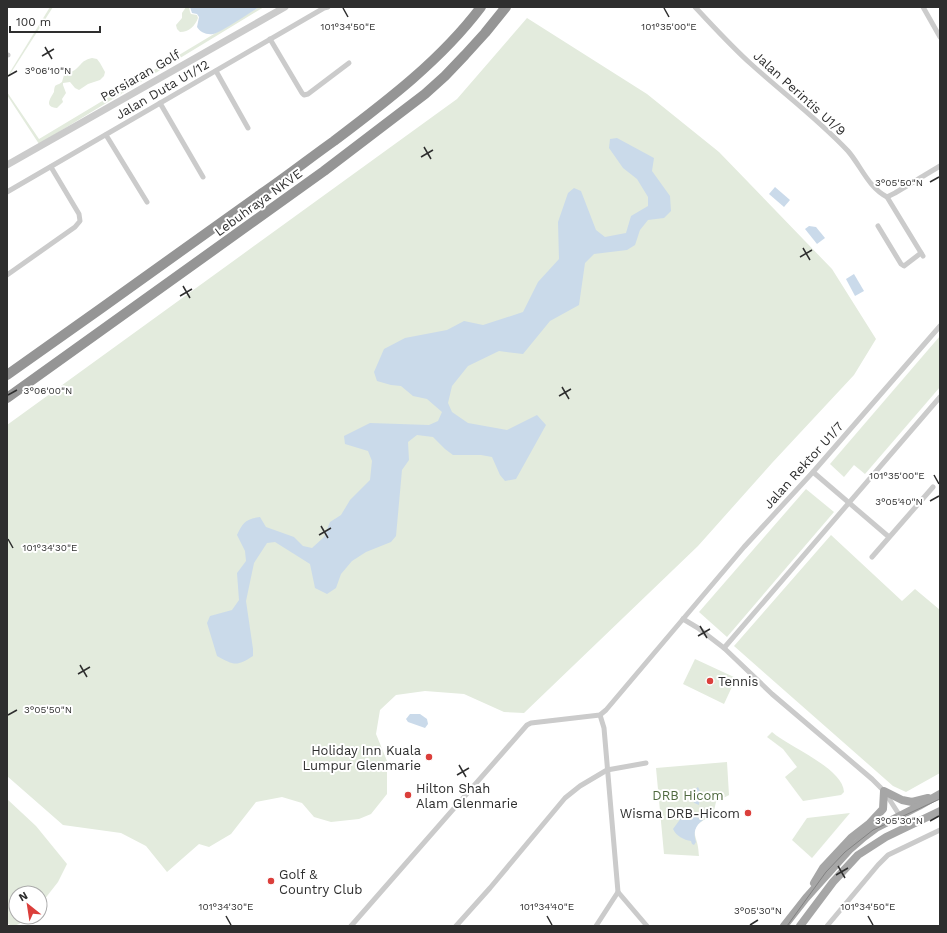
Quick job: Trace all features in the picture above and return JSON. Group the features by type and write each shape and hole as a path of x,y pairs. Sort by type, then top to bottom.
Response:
{"highway":[{"name":"Lebuhraya NKVE","path":"7,375 296,170 365,118 390,98 452,42 481,7"},
{"name":"Lebuhraya NKVE","path":"7,398 324,171 425,94 465,55 506,7"}],"main road":[{"path":"806,898 823,868 851,838 869,824 883,809 884,791 902,800 912,802 938,796"},
{"path":"784,926 806,898 849,850 876,828 938,796"},
{"path":"900,816 905,820 911,820 940,811"},
{"path":"800,926 833,882 858,854 886,837 940,811"},
{"path":"886,837 898,824 900,816"}],"street":[{"name":"Persiaran Golf","path":"7,165 285,7"},
{"name":"Jalan Duta U1/12","path":"7,192 270,39 328,7"},
{"name":"Jalan Perintis U1/9","path":"695,7 750,63 818,122 848,152 872,185 879,193 887,197 922,254 904,266 901,264 878,226"},
{"path":"923,7 940,37"},
{"path":"270,39 304,95 308,94 349,63"},
{"path":"216,71 248,128"},
{"path":"160,103 202,177"},
{"path":"106,135 147,202"},
{"path":"7,275 75,227 80,221 79,214 51,166"},
{"path":"887,197 940,166"},
{"name":"Jalan Rektor U1/7","path":"600,715 606,710 744,547 813,472 940,326"},
{"path":"724,648 940,397"},
{"path":"813,472 889,537"},
{"path":"872,557 933,487"},
{"path":"683,619 698,628 724,648 772,694 867,774 884,791 900,816"},
{"path":"351,926 527,725 600,715 604,728 618,892 647,926"},
{"path":"456,926 490,888 565,798 580,786 608,770 646,762"},
{"path":"827,926 878,864 888,855 940,830"},
{"path":"596,926 618,892"}],"green space":[{"path":"50,7 53,7 7,79 7,77"},
{"path":"186,7 189,7 191,14 197,15 198,18 191,28 180,32 176,25 182,18 182,13"},
{"path":"259,7 264,7 39,144 7,95 7,92 39,139"},
{"path":"527,18 647,94 719,152 832,269 876,339 854,375 772,463 698,546 524,713 504,712 464,694 425,691 396,695 380,710 376,734 387,761 387,794 371,814 359,819 331,822 314,817 302,803 282,797 256,802 231,834 209,847 199,844 167,872 146,846 121,833 63,825 7,776 7,425 457,99"},
{"path":"92,58 97,59 100,63 105,72 104,76 100,80 88,84 79,90 70,82 63,83 66,93 62,99 63,102 57,108 50,106 49,102 55,87 62,82 64,75 75,70 84,61"},
{"path":"940,336 940,387 865,474 854,465 844,477 830,464"},
{"path":"806,489 834,512 727,637 699,612"},
{"path":"831,535 902,601 915,589 940,610 940,773 906,792 893,786 734,646"},
{"name":"Tennis","path":"695,659 736,678 724,704 683,684"},
{"path":"772,732 825,766 841,783 844,792 841,795 803,801 785,777 797,767 783,749 767,737"},
{"name":"DRB Hicom","path":"727,762 729,795 716,802 713,815 698,824 695,828 699,856 664,854 656,768"},
{"path":"7,799 36,826 67,864 58,882 48,895 48,885 8,885 8,924"},
{"path":"850,813 812,858 792,840 807,818"}],"water":[{"path":"190,7 259,7 217,33 208,34 198,29 199,17 197,14 192,13"},
{"path":"617,138 654,158 652,171 670,196 671,211 664,218 648,220 640,230 635,245 627,250 594,254 585,263 579,305 550,321 523,354 499,351 468,366 452,386 448,403 452,412 468,423 507,430 537,415 546,425 516,479 505,481 500,475 492,457 481,455 453,455 433,437 417,435 408,442 409,460 402,470 396,536 391,542 366,552 352,561 341,574 336,588 327,594 315,588 310,564 275,542 267,543 254,563 246,601 253,656 243,662 235,664 217,656 207,623 210,616 232,610 239,600 237,573 246,561 245,551 237,535 243,524 248,520 260,517 266,527 294,537 303,546 312,548 324,537 330,522 341,515 350,500 370,480 372,461 368,451 345,444 344,436 370,423 429,425 438,421 442,412 427,399 413,396 401,386 377,381 374,372 384,349 405,338 447,330 464,321 483,325 523,312 538,282 559,259 558,222 568,193 574,188 581,191 596,230 605,237 626,233 631,216 648,206 648,197 637,179 623,168 609,148 610,139"},
{"path":"775,187 790,200 784,207 769,194"},
{"path":"809,226 816,227 825,238 817,244 805,229"},
{"path":"854,274 864,291 855,296 846,279"},
{"path":"410,714 420,714 427,719 428,724 425,728 408,722 406,719"},
{"path":"698,787 700,791 699,805 693,802 692,799 692,794"},
{"path":"688,815 703,820 695,830 696,842 694,845 691,841 678,836 673,829 681,818"}],"tram line":[{"path":"787,926 826,872 845,852 873,830 940,799"}],"place":[{"name":"Tennis","path":"710,681"},
{"name":"Holiday Inn Kuala Lumpur Glenmarie","path":"429,757"},
{"name":"Hilton Shah Alam Glenmarie","path":"408,795"},
{"name":"Wisma DRB-Hicom","path":"748,813"},
{"name":"Golf & Country Club","path":"271,881"}]}
